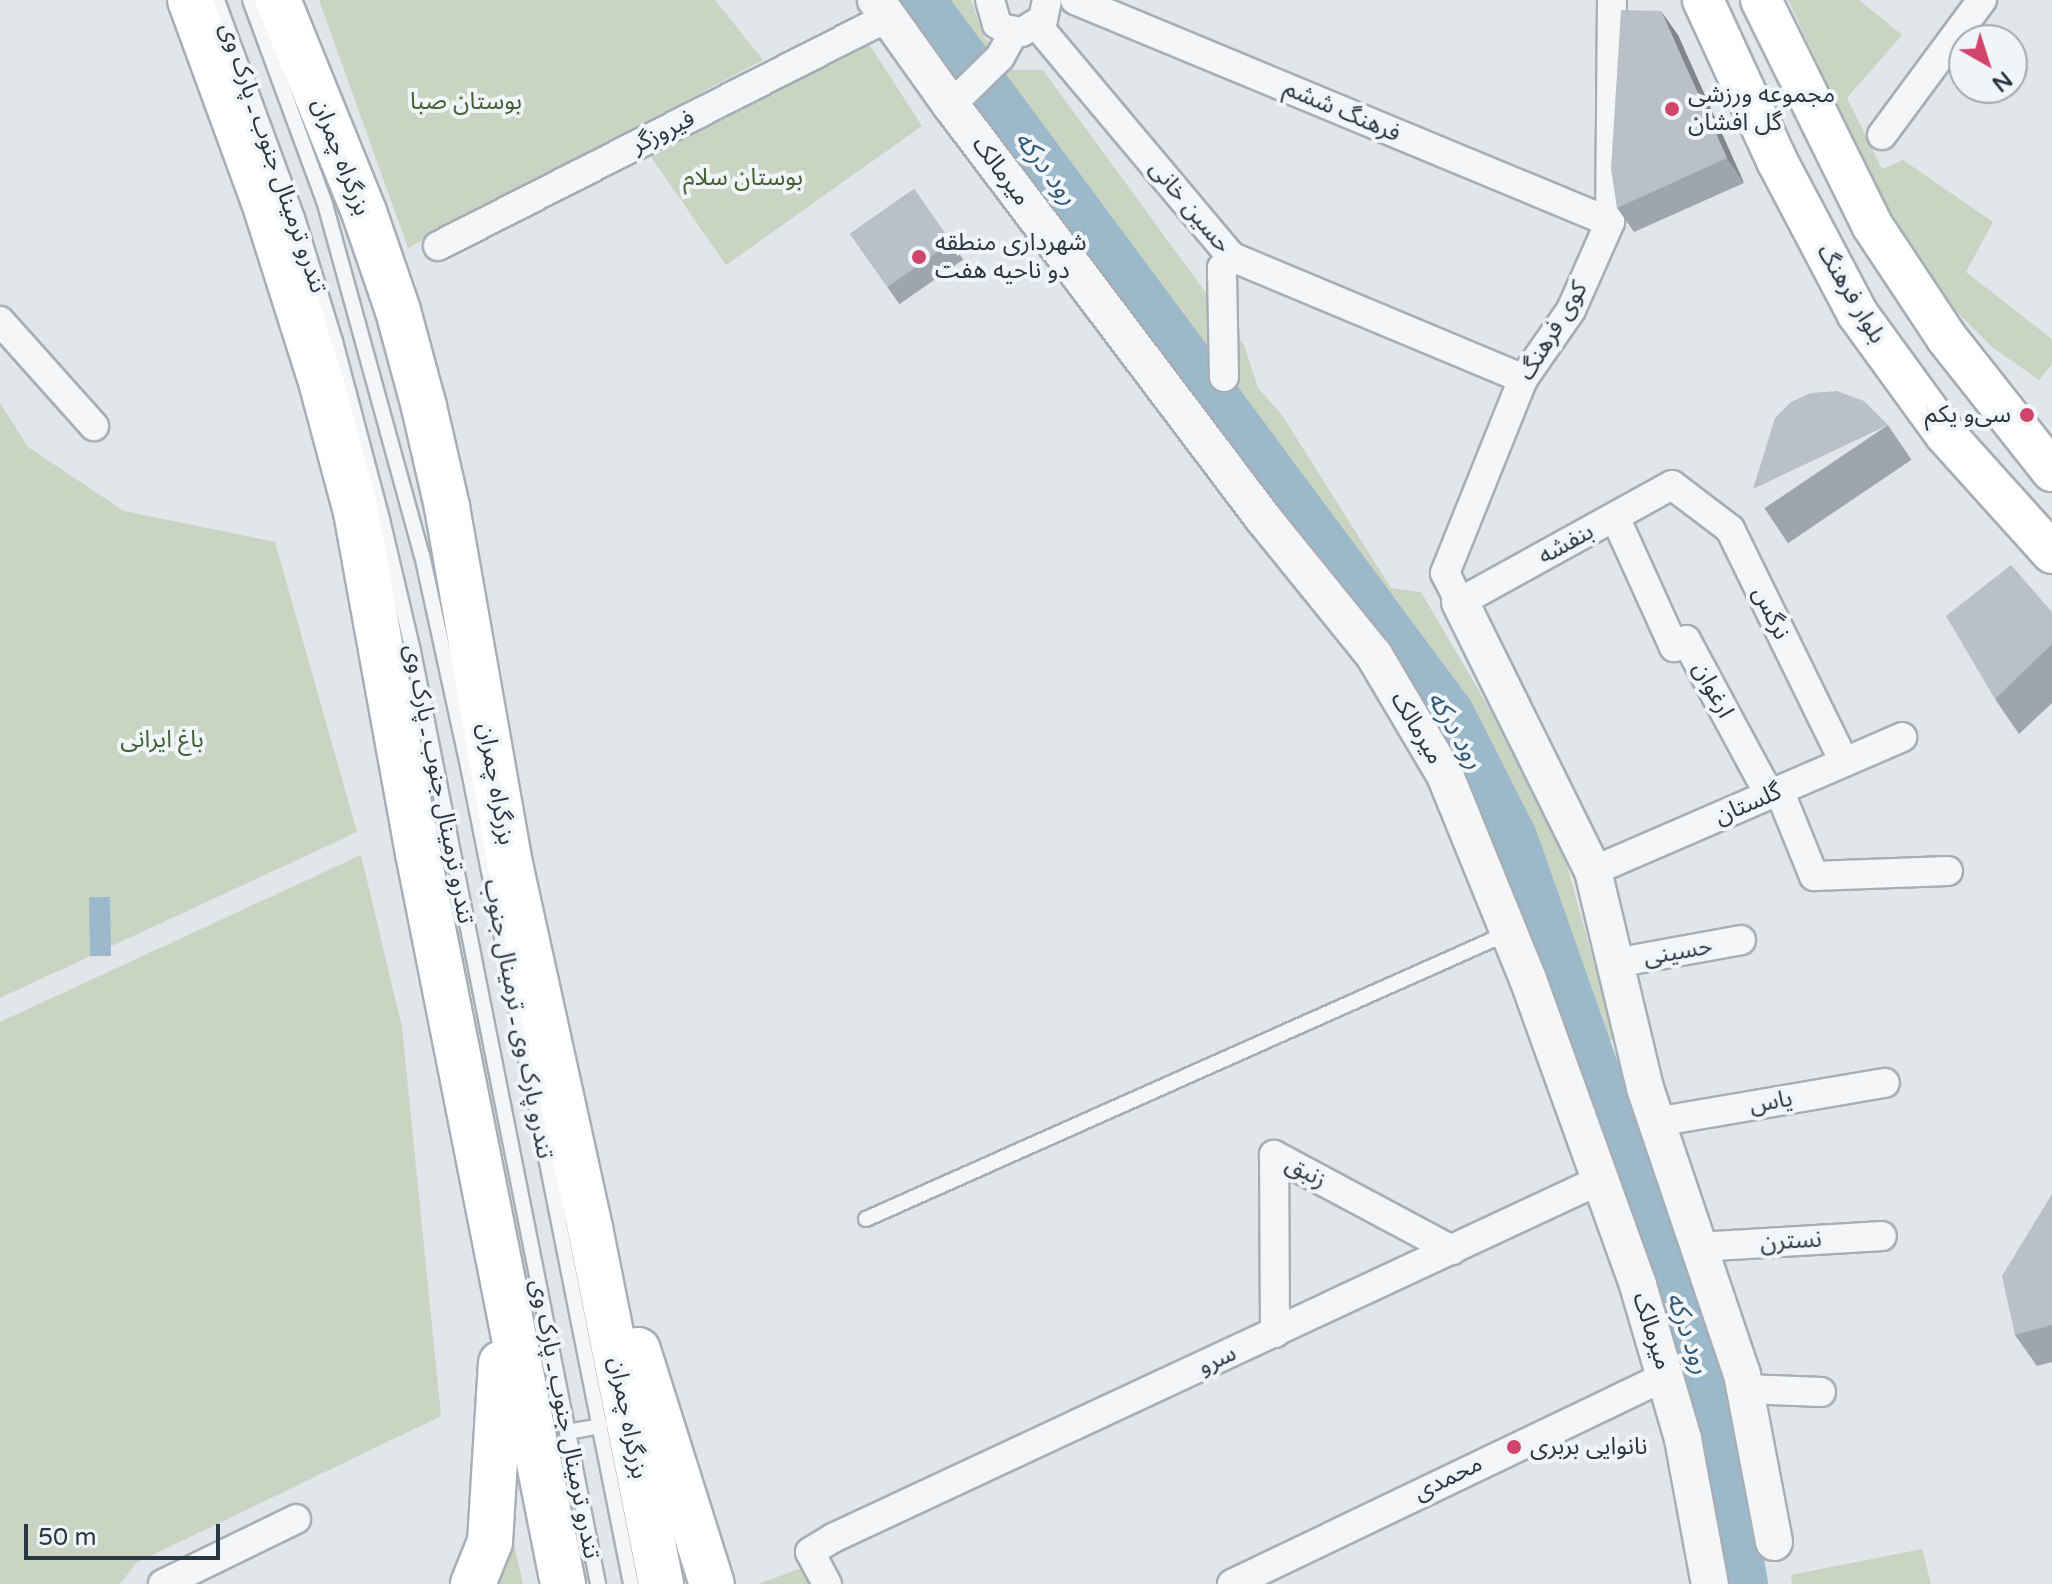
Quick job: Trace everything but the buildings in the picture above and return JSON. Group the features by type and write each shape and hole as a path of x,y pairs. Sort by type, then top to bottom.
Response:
{"highway":[{"path":"190,0 266,208 322,385 356,512 504,1297 563,1584"},
{"name":"بزرگراه چمران","path":"278,0 364,212 398,311 424,407 447,507 510,864 590,1228 661,1584"},
{"path":"590,1228 622,1299 712,1584"},
{"path":"473,1584 490,1542 495,1500 504,1297"}],"main road":[{"name":"بلوار فرهنگ","path":"1703,0 1777,161 1857,313 1945,434 2052,553"},
{"path":"1761,0 1872,225 1946,337 2052,471"}],"street":[{"name":"حسین خانی","path":"990,0 997,24 1033,19 1232,257 1523,379"},
{"name":"فرهنگ ششم","path":"1075,0 1120,9 1610,222"},
{"name":"کوی فرهنگ","path":"1460,602 1445,573 1523,379 1571,310 1610,222 1612,0"},
{"path":"1882,135 1982,0"},
{"name":"میرمالک","path":"882,8 960,96 1263,518 1374,655 1445,775 1510,931 1667,1376 1683,1439 1710,1584"},
{"name":"فیروزگر","path":"438,246 882,8"},
{"path":"960,96 1033,19"},
{"path":"1224,377 1222,268 1232,257"},
{"path":"0,321 94,426"},
{"name":"بنفشه","path":"1460,602 1672,485"},
{"name":"نرگس","path":"1672,485 1730,529 1844,762"},
{"name":"ارغوان","path":"1615,517 1674,647 1686,640 1774,792"},
{"path":"1460,602 1593,871 1656,1122 1745,1389 1774,1542"},
{"name":"گلستان","path":"1593,871 1902,737"},
{"path":"1774,792 1814,876 1948,871"},
{"name":"حسینی","path":"1615,963 1741,940"},
{"name":"یاس","path":"1656,1122 1885,1083"},
{"name":"زنبق","path":"1275,1333 1274,1155 1452,1250"},
{"name":"سرو","path":"827,1584 810,1552 833,1538 1600,1180"},
{"name":"نسترن","path":"1699,1247 1882,1236"},
{"name":"محمدی","path":"1232,1584 1667,1376"},
{"path":"1745,1389 1821,1392"},
{"path":"163,1584 296,1519"}],"lane":[{"name":"تندرو ترمینال جنوب ـ پارک وی","path":"217,0 297,217 335,341 382,519 413,651 598,1584"},
{"name":"تندرو پارک وی ـ ترمینال جنوب","path":"250,0 325,204 422,555 631,1584"},
{"path":"866,1219 1510,931"},
{"path":"567,1432 600,1426"}],"green space":[{"name":"بوستان صبا","path":"319,0 715,0 763,60 408,248"},
{"path":"943,0 971,0 984,37 1013,70 1043,70 1244,345 1258,388 1282,415 1391,588 1421,592 1516,754 1565,858 1615,1039 1604,1042 1495,763 1266,440"},
{"path":"1788,0 1859,0 1902,35 1847,98 1882,169 1903,160 1993,222 1966,272 2052,339 2052,364 2039,380 1992,347 1946,301 1872,181"},
{"name":"بوستان سلام","path":"867,41 922,126 726,265 651,157"},
{"name":"باغ ایرانی","path":"0,403 28,447 124,511 275,542 357,832 0,998"},
{"path":"361,855 402,1027 441,1416 136,1563 120,1584 0,1584 0,1022"},
{"path":"510,1526 523,1584 489,1584"},
{"path":"1922,1549 1931,1584 1792,1584 1791,1575"},
{"path":"798,1569 812,1569 821,1584 759,1584"}],"water":[{"path":"89,897 110,897 111,956 90,956"}],"waterway":[{"name":"رود درکه","path":"921,0 1450,713 1513,837 1710,1396 1744,1584"}],"place":[{"name":"مجموعه ورزشی گل افشان","path":"1672,109"},
{"name":"شهرداری منطقه دو ناحیه هفت","path":"919,257"},
{"name":"سی‌و یکم","path":"2027,415"},
{"name":"نانوایی بربری","path":"1514,1447"}]}
